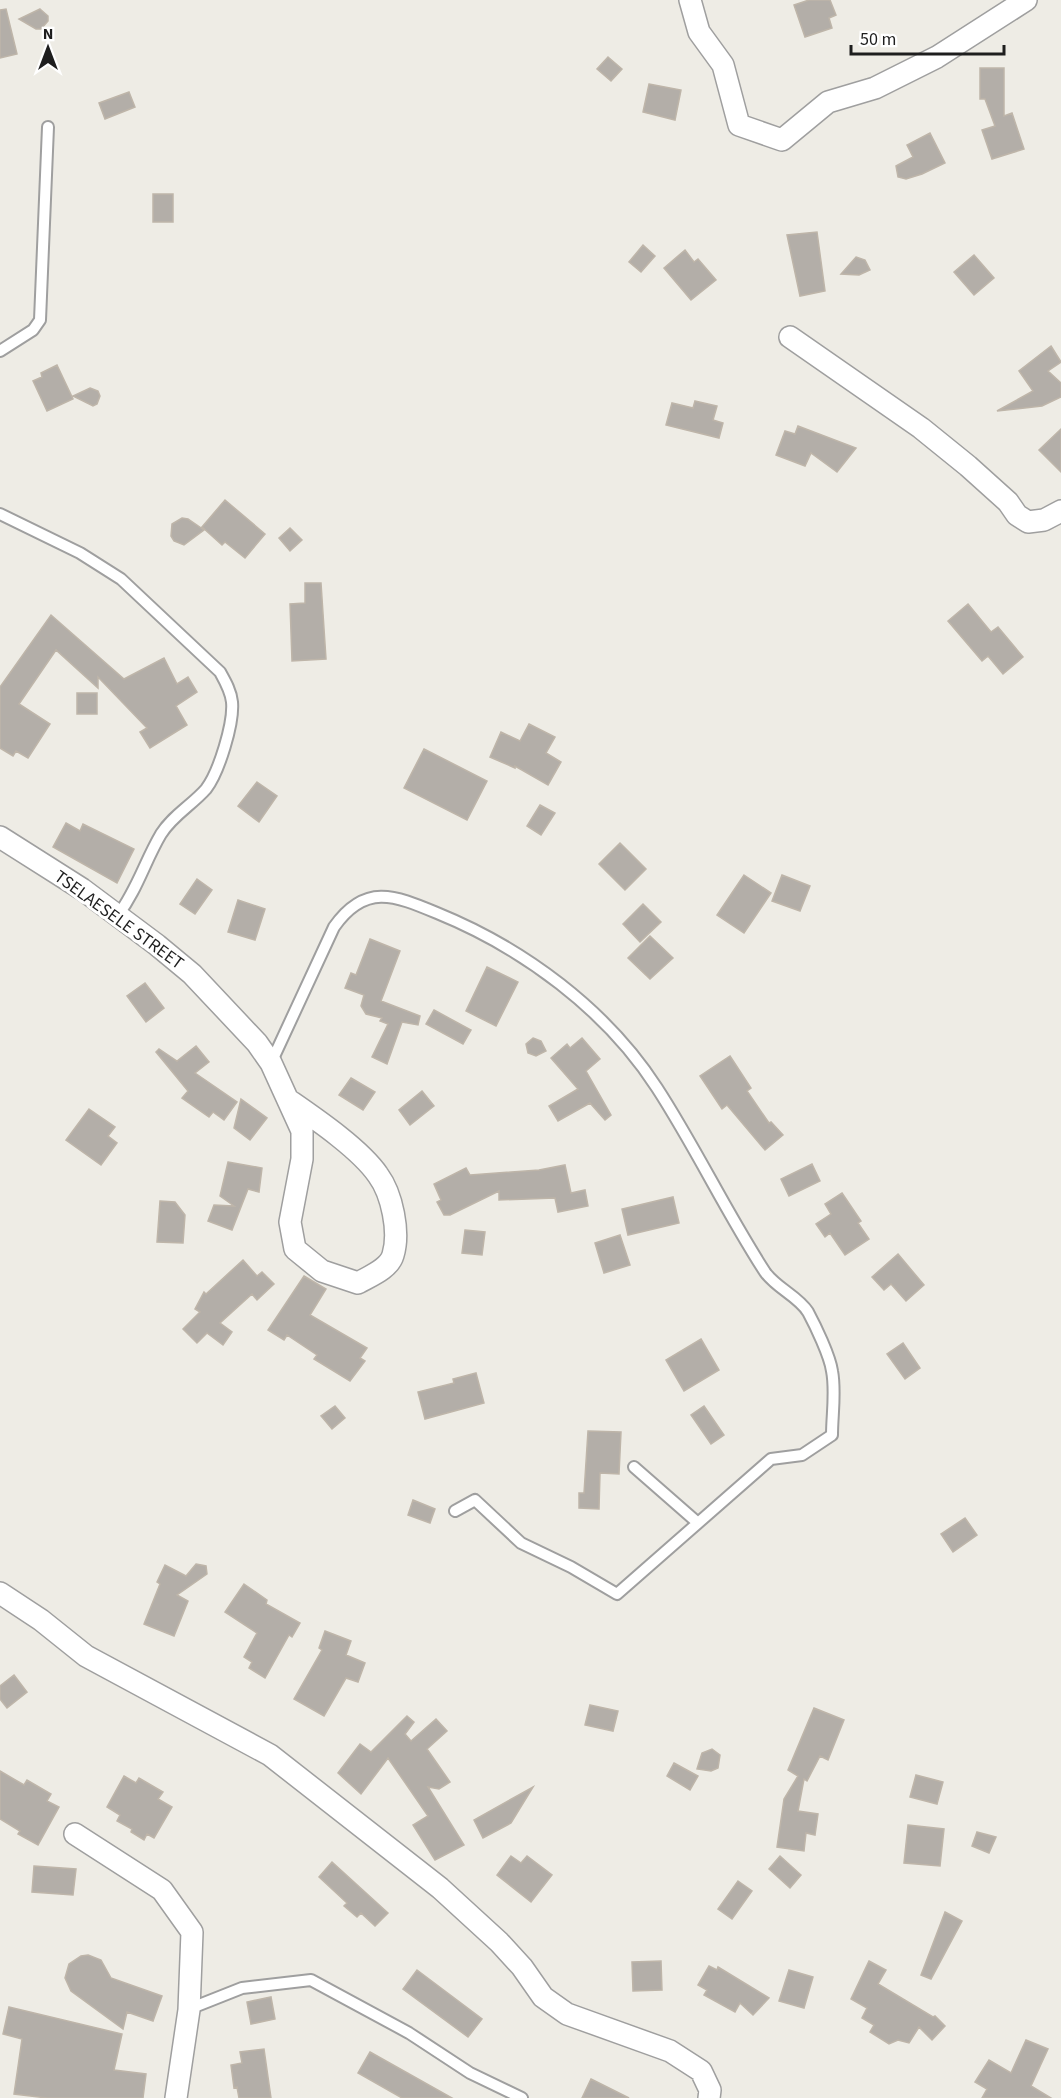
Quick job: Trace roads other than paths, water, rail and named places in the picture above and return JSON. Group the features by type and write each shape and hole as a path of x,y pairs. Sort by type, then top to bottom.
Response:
{"street":[{"path":"690,0 699,32 723,64 739,125 782,140 828,102 875,88 937,57 1026,0"},
{"path":"790,337 921,428 1008,502 1017,515 1028,522 1044,520 1061,511"},
{"name":"TSELAESELE STREET","path":"0,837 118,915 192,974 257,1043 271,1063 302,1131 302,1159 290,1222 295,1249 322,1270 358,1283 380,1271 393,1256 395,1223 387,1194 378,1174 326,1125 290,1101"},
{"path":"0,1593 41,1620 86,1656 270,1755 440,1888 500,1942 522,1967 543,1997 567,2014 670,2051 701,2071 710,2090 709,2098"},
{"path":"75,1834 162,1890 192,1932 189,2010 176,2098"}],"lane":[{"path":"0,351 33,330 40,320 48,127"},
{"path":"0,514 80,553 121,579 220,672 228,687 232,703 217,769 205,789 172,818 162,833 130,898 118,915"},
{"path":"271,1063 334,927 346,911 359,902 384,895 407,900 469,926 540,968 607,1024 656,1086 767,1275 807,1311 832,1371 832,1434 802,1455 771,1459 617,1594 571,1567 521,1543 475,1500 455,1511"},
{"path":"634,1467 698,1523"},
{"path":"189,2010 242,1988 311,1980 409,2033 470,2073 522,2098"}]}
